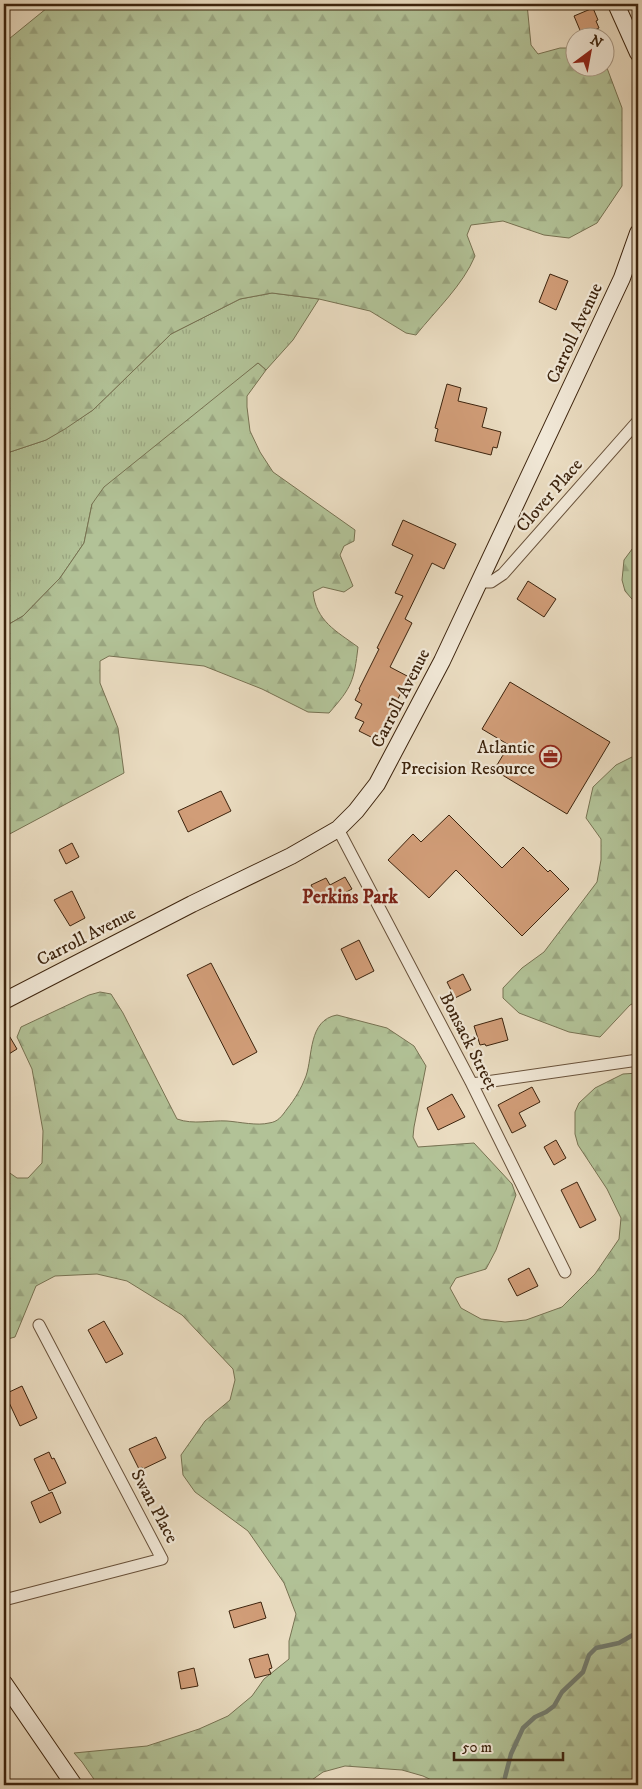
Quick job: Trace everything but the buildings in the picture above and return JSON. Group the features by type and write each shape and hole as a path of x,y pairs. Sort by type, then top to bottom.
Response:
{"street":[{"path":"616,4 638,53"},
{"name":"Carroll Avenue","path":"4,1001 192,904 291,856 338,829 356,811 377,784 420,704 480,582 622,278 638,233"},
{"name":"Clover Place","path":"480,582 491,582 503,574 638,421"},
{"name":"Bonsack Street","path":"338,829 472,1084 565,1272"},
{"path":"472,1084 638,1060"},
{"name":"Swan Place","path":"4,1600 162,1558 39,1325"},
{"path":"4,1683 74,1785"}],"green space":[{"path":"57,4 527,4 531,45 538,54 564,48 564,78 611,78 622,108 622,186 597,223 569,238 544,235 503,221 471,225 467,235 475,256 470,267 464,277 416,335 406,333 370,311 319,299 272,293 240,299 171,334 93,410 65,429 46,440 4,454 4,43 47,8"},
{"path":"272,293 319,299 293,340 266,370 258,363 92,504 84,543 60,578 23,616 4,627 4,454 46,440 93,410 171,334 240,299"},
{"path":"258,363 266,370 247,396 247,407 250,431 260,452 273,472 355,530 354,541 344,546 340,555 353,586 344,592 323,587 313,592 318,611 323,618 335,630 358,647 351,683 329,713 308,712 262,689 204,666 109,656 100,661 100,683 118,728 124,773 4,837 4,627 23,616 60,578 84,543 92,504 104,487"},
{"path":"638,541 638,606 625,591 622,580 624,560"},
{"path":"638,754 638,1001 630,1005 600,1037 569,1032 519,1013 503,998 503,988 522,968 544,952 597,882 601,860 601,839 586,818 593,787 616,765"},
{"path":"100,992 111,994 123,1013 177,1119 183,1121 227,1121 264,1124 277,1120 293,1101 304,1081 316,1031 328,1018 337,1015 387,1028 414,1046 426,1066 413,1137 418,1147 474,1143 512,1184 516,1195 496,1250 486,1269 456,1278 450,1288 461,1308 481,1319 505,1322 526,1320 562,1307 595,1274 619,1239 621,1218 607,1189 578,1145 575,1134 575,1112 579,1103 595,1088 623,1074 638,1073 638,1785 442,1785 423,1776 402,1770 345,1766 323,1772 305,1785 98,1785 74,1753 147,1746 199,1729 228,1716 252,1696 264,1679 289,1659 289,1641 296,1614 284,1583 248,1531 195,1492 183,1475 181,1455 205,1421 230,1400 235,1380 233,1369 182,1315 127,1281 97,1274 55,1276 36,1286 15,1337 4,1340 4,1169 17,1178 28,1178 42,1163 43,1131 32,1069 17,1037 21,1027 89,995"}],"waterway":[{"path":"503,1785 511,1754 523,1728 535,1717 554,1706 562,1692 583,1672 589,1655 596,1648 619,1643 638,1632"}],"place":[{"name":"Atlantic Precision Resource","path":"551,757"}],"district":[{"name":"Perkins Park","path":"350,896"}]}
